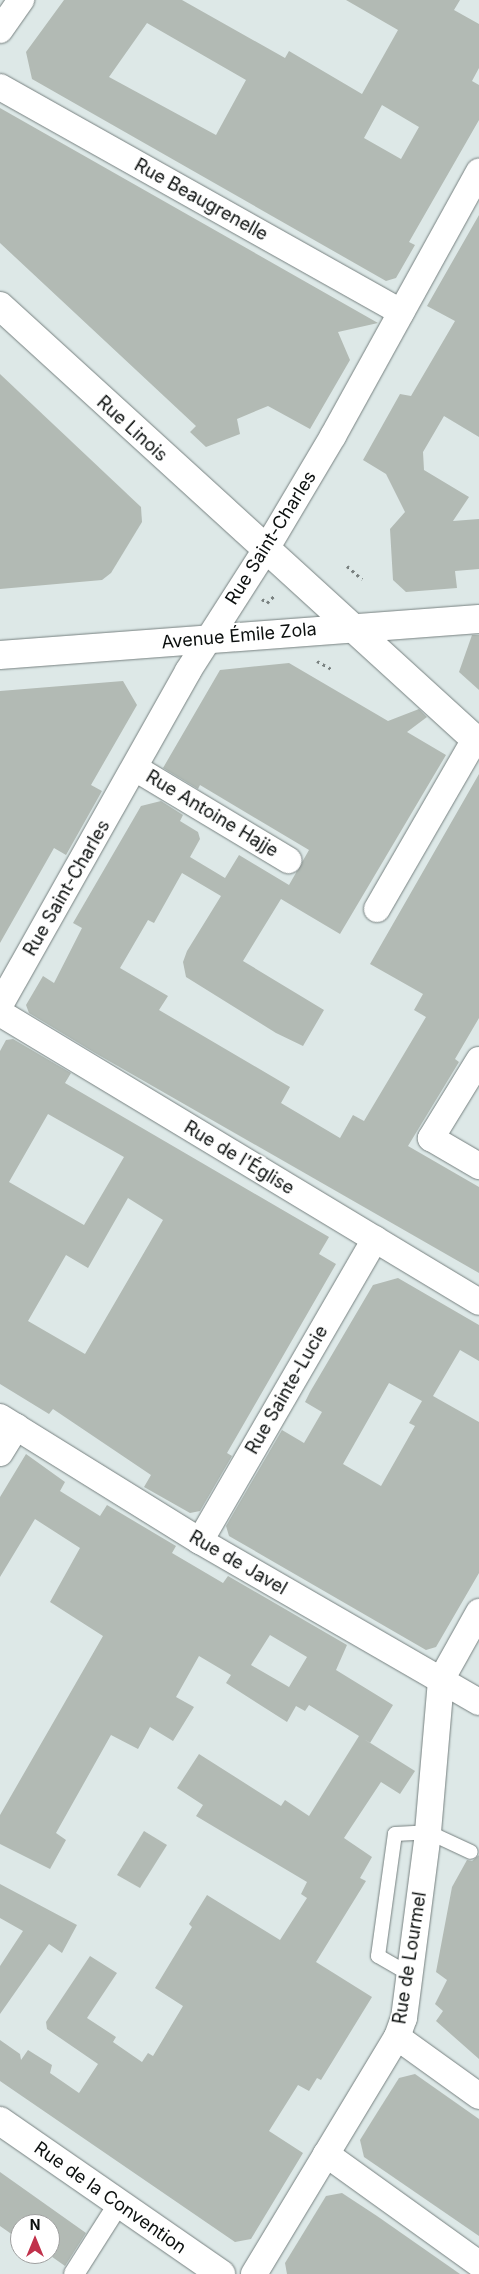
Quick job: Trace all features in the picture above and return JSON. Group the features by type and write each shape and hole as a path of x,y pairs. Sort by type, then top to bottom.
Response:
{"main road":[{"name":"Rue Linois","path":"0,306 477,741"},
{"name":"Avenue Émile Zola","path":"0,655 351,627 479,619"},
{"name":"Rue de la Convention","path":"0,2121 221,2274"}],"street":[{"path":"0,30 21,0"},
{"name":"Rue Beaugrenelle","path":"0,88 401,312"},
{"name":"Rue Saint-Charles","path":"0,1005 209,638 266,549 479,172"},
{"path":"377,909 477,741"},
{"name":"Rue Antoine Hajje","path":"135,768 288,860"},
{"name":"Rue de l'Église","path":"0,1013 479,1302"},
{"path":"479,1060 431,1138 479,1166"},
{"name":"Rue Sainte-Lucie","path":"200,1541 375,1238"},
{"path":"0,1454 8,1422"},
{"name":"Rue de Javel","path":"8,1422 200,1541 479,1702"},
{"name":"Rue de Lourmel","path":"254,2274 397,2037 404,2018 428,1832 441,1680 479,1612"},
{"path":"397,2037 479,2096"},
{"path":"326,2154 479,2264"},
{"path":"74,2274 119,2203"}],"lane":[{"path":"411,1975 378,1956 395,1834 428,1832 471,1852"}],"path":[{"path":"347,566 362,579"},
{"path":"261,609 267,603"},
{"path":"317,661 333,670"}],"building":[{"path":"64,0 182,0 285,58 289,51 362,94 398,30 346,0 460,0 454,10 479,24 479,68 472,81 479,85 479,120 409,242 415,245 396,278 386,281 32,79 26,52","holes":["147,23 246,80 216,135 109,77","382,105 419,127 401,159 364,138"]},
{"path":"0,108 378,323 338,332 350,360 310,429 268,406 237,419 240,434 206,447 190,432 196,426 0,243"},
{"path":"479,215 479,437 444,416 423,452 424,470 469,497 453,521 479,519 479,569 455,571 457,588 406,592 393,580 390,529 405,512 386,474 363,460 400,394 411,396 455,321 427,306"},
{"path":"0,374 141,507 142,522 111,573 102,580 0,589"},
{"path":"472,635 479,635 479,690 459,672"},
{"path":"289,663 388,721 419,709 427,717 407,732 446,755 340,934 281,899 243,961 324,1010 303,1046 276,1033 186,977 183,962 187,951 221,896 182,873 154,923 148,920 120,968 168,996 159,1010 290,1087 281,1103 340,1138 353,1115 364,1121 426,1017 414,1010 423,994 370,964 479,774 479,1018 455,1059 459,1062 408,1146 479,1187 479,1273 95,1053 29,1013 26,1005 43,976 54,983 82,928 73,923 141,806 161,801 183,815 180,821 198,832 200,839 190,857 225,878 239,855 289,885 309,850 200,785 198,789 163,768 220,670"},
{"path":"123,681 137,705 91,785 102,791 66,855 54,848 0,943 0,691"},
{"path":"13,1039 71,1073 65,1083 329,1237 319,1254 336,1264 227,1453 232,1456 200,1511 190,1513 144,1487 151,1475 53,1409 49,1414 0,1384 0,1051 6,1040","holes":["48,1114 124,1157 84,1225 9,1182","128,1198 163,1220 85,1354 28,1321 66,1255 88,1268"]},
{"path":"398,1278 479,1325 479,1361 460,1350 433,1396 479,1422 479,1573 436,1647 426,1650 229,1536 226,1526 282,1430 304,1443 322,1412 305,1402 373,1285","holes":["389,1383 422,1401 409,1423 415,1426 381,1486 343,1464"]},
{"path":"26,1454 65,1482 60,1491 100,1516 107,1505 176,1546 172,1553 223,1583 228,1576 347,1645 336,1670 393,1705 370,1743 415,1771 400,1794 381,1782 344,1838 372,1857 360,1878 366,1881 316,1962 372,1997 321,2080 317,2078 309,2091 298,2085 269,2131 303,2153 251,2239 235,2242 0,2081 0,2040 20,2054 21,2060 28,2050 52,2065 50,2073 79,2093 98,2064 47,2029 46,2022 90,1956 117,1973 87,2018 116,2037 113,2042 142,2062 148,2053 153,2056 183,2006 155,1988 192,1927 189,1924 207,1895 280,1940 307,1898 301,1894 307,1882 196,1816 203,1805 177,1788 199,1754 281,1806 285,1800 309,1816 359,1736 309,1705 305,1711 296,1706 287,1722 226,1683 231,1675 199,1656 176,1697 194,1707 173,1741 150,1727 138,1749 111,1735 56,1833 66,1840 50,1869 0,1844 0,1815 103,1636 50,1602 80,1548 35,1519 0,1577 0,1497","holes":["270,1635 307,1657 289,1687 251,1665"]},
{"path":"144,1831 167,1845 140,1888 117,1875"},
{"path":"479,1855 479,2059 436,2021 443,2011 435,2004 447,1980 436,1972 452,1887 467,1860 472,1861"},
{"path":"0,1884 77,1925 62,1953 49,1944 0,2014 0,1966 23,1931 0,1918"},
{"path":"415,2074 479,2119 479,2236 364,2157 360,2140 399,2078"},
{"path":"0,2172 59,2214 10,2214 10,2233 0,2226"},
{"path":"342,2193 460,2274 287,2274 285,2263 326,2196"},
{"path":"60,2215 86,2233 65,2266 60,2262"}]}
